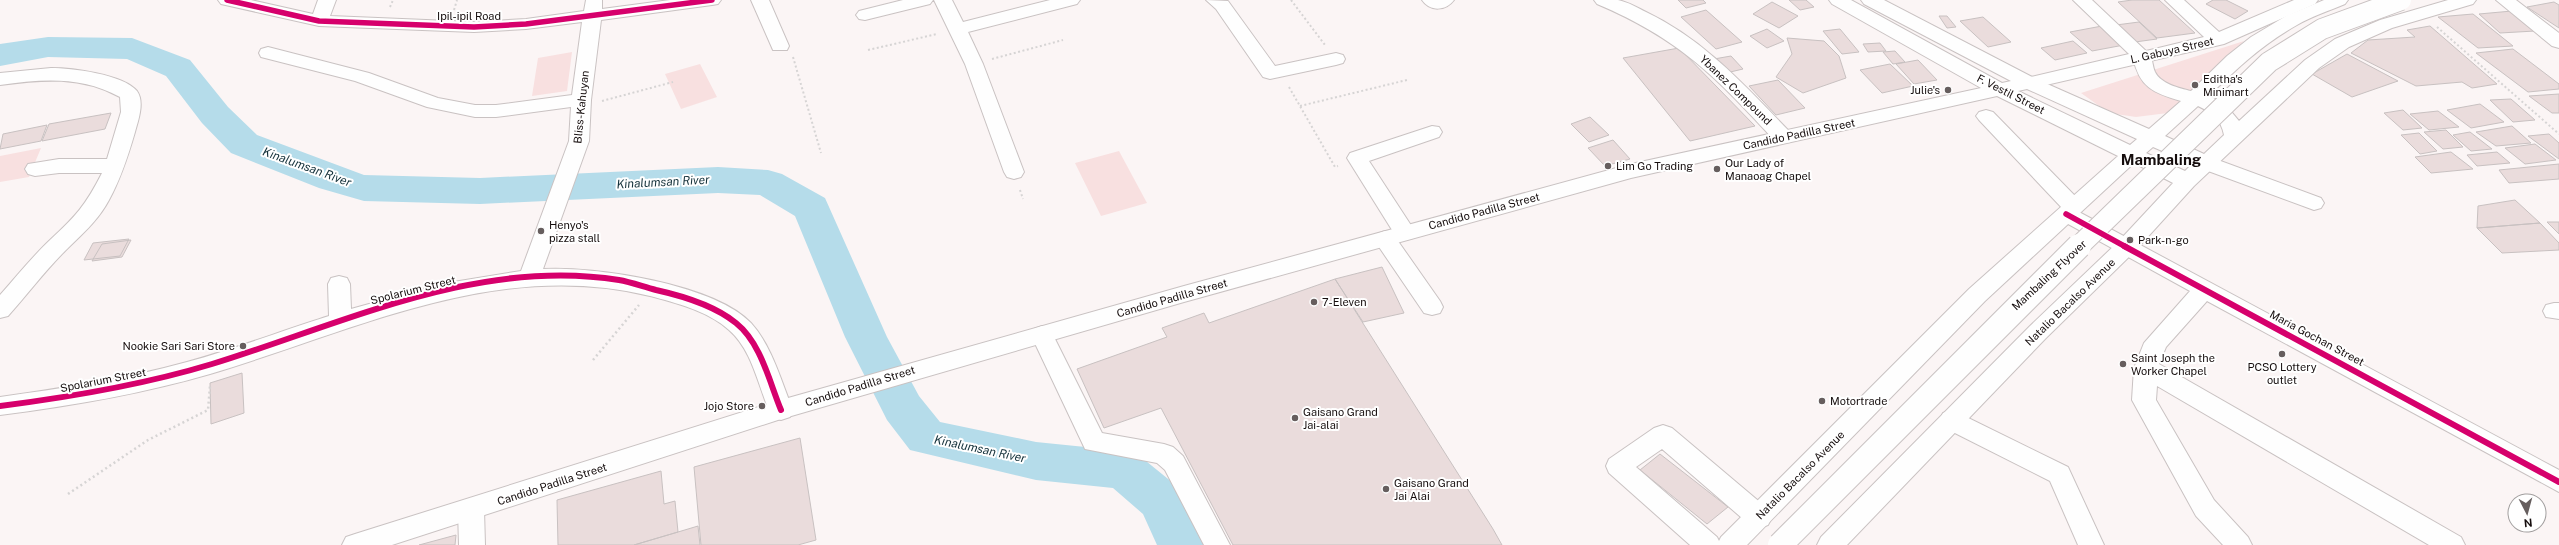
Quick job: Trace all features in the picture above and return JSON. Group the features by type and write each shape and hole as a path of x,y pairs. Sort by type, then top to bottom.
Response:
{"main road":[{"name":"Ipil-ipil Road","path":"227,0 296,18 319,21 499,26 593,8 712,0"},
{"path":"319,21 327,0"},
{"path":"760,0 780,46"},
{"path":"865,15 924,0"},
{"path":"942,0 974,64 1014,172"},
{"path":"957,29 1071,0"},
{"path":"1215,0 1222,5 1270,72 1336,59"},
{"path":"1431,0 1439,4 1445,0"},
{"name":"Ybanez Compound","path":"1603,0 1637,15 1682,40 1714,66 1783,137"},
{"name":"F. Vestil Street","path":"1838,0 2000,90 2187,181"},
{"name":"F. Vestil Street","path":"1870,0 2029,83 2207,163 2314,203"},
{"path":"2082,0 2142,57 2145,72 2152,82 2171,93 2196,99 2219,109 2227,116 2235,137"},
{"path":"2174,0 2217,40"},
{"name":"L. Gabuya Street","path":"2000,90 2217,40 2309,0"},
{"name":"Natalio Bacalso Avenue","path":"1730,545 1977,295 2069,210 2196,99 2234,60 2258,41 2292,20 2339,0"},
{"name":"Mambaling Flyover","path":"1780,545 2013,310 2269,62 2322,29 2370,10 2401,0"},
{"name":"Natalio Bacalso Avenue","path":"1838,543 1952,420 2038,332 2126,247 2187,181 2312,64 2342,43 2420,13 2467,0"},
{"path":"2505,0 2559,42"},
{"name":"Bliss-Kahuyan","path":"529,278 579,141 593,8"},
{"path":"268,53 362,77 434,102 475,111 496,111 582,103"},
{"path":"0,79 39,73 78,74 109,82 129,94 131,112 115,166 99,200 74,232 57,246 0,310"},
{"name":"Candido Padilla Street","path":"355,545 471,510 781,410 928,366 1395,236 1631,171 2000,90"},
{"name":"Maria Gochan Street","path":"1986,116 2069,210 2126,247 2204,290 2446,417 2559,482"},
{"path":"1432,132 1357,158 1432,307"},
{"path":"35,169 59,166 115,166"},
{"name":"Spolarium Street","path":"0,406 69,397 137,384 212,364 340,319 401,302 465,287 529,278 585,276 654,287 706,306 737,324 756,348 781,410"},
{"path":"339,284 340,319"},
{"path":"2204,290 2156,343 2146,368 2144,400 2153,420 2205,508 2239,545"},
{"path":"1042,335 1094,442 1164,454 1174,463 1217,545"},
{"path":"2146,368 2452,545"},
{"path":"1952,420 2059,474 2091,545"},
{"path":"1708,545 1618,466 1663,435 1759,517"},
{"path":"471,510 472,545"}],"path":[{"path":"1291,0 1336,59"},
{"path":"2420,13 2559,134"},
{"path":"868,50 957,29"},
{"path":"974,64 1063,40"},
{"path":"780,46 792,53 805,98 813,117 821,153"},
{"path":"1280,71 1335,167"},
{"path":"1300,106 1407,80"},
{"path":"582,103 673,82"},
{"path":"593,360 654,287"},
{"path":"68,494 148,440 208,410"}],"shaded area":[{"path":"2244,41 2168,113 2136,117 2109,113 2081,93"},
{"path":"572,52 567,91 532,96 538,58"},
{"path":"700,64 717,97 681,109 665,74"},
{"path":"41,148 29,177 0,182 0,156"},
{"path":"1119,151 1147,203 1101,216 1075,163"}],"building":[{"path":"1678,0 1703,0 1706,3 1686,8"},
{"path":"1789,0 1806,0 1814,7 1800,10"},
{"path":"2132,0 2159,0 2195,33 2157,38 2118,2"},
{"path":"2213,0 2226,0 2248,11 2235,19 2206,4"},
{"path":"1772,2 1798,16 1779,28 1753,14"},
{"path":"2554,2 2559,5 2559,28 2527,7"},
{"path":"1706,10 1742,42 1716,49 1681,17"},
{"path":"2512,11 2535,31 2500,33 2479,14"},
{"path":"2473,14 2513,46 2478,48 2438,17"},
{"path":"1939,16 1947,16 1956,27 1947,28"},
{"path":"1983,17 2011,42 1988,47 1960,21"},
{"path":"2139,22 2157,39 2135,42 2116,25"},
{"path":"2102,26 2124,45 2092,51 2070,32"},
{"path":"2430,26 2497,84 2472,88 2462,82 2416,86 2351,53 2368,40 2415,37 2407,30"},
{"path":"1767,29 1784,41 1767,48 1750,36"},
{"path":"1840,29 1859,52 1842,54 1823,31"},
{"path":"1787,38 1824,41 1839,56 1846,78 1803,93 1776,77 1792,54"},
{"path":"2073,41 2087,53 2055,60 2041,48"},
{"path":"1880,43 1886,51 1868,52 1863,44"},
{"path":"1679,48 1755,126 1690,141 1623,58"},
{"path":"2513,49 2559,84 2559,89 2528,92 2476,53"},
{"path":"1895,51 1905,62 1893,64 1883,52"},
{"path":"2347,54 2398,81 2352,97 2312,74"},
{"path":"1731,56 1743,69 1726,73 1714,59"},
{"path":"1918,60 1937,80 1914,84 1896,64"},
{"path":"1890,64 1913,86 1882,93 1860,70"},
{"path":"1778,80 1805,108 1776,115 1749,86"},
{"path":"2559,94 2559,113 2552,113 2529,96"},
{"path":"2511,99 2535,120 2513,122 2490,100"},
{"path":"2480,104 2504,122 2471,128 2447,110"},
{"path":"2403,110 2422,128 2403,130 2384,113"},
{"path":"2438,111 2459,127 2429,130 2410,114"},
{"path":"111,113 105,129 42,141 49,124"},
{"path":"1590,117 1609,135 1589,142 1571,124"},
{"path":"47,125 41,141 0,149 3,134"},
{"path":"2512,126 2531,143 2496,146 2476,132"},
{"path":"2446,130 2463,147 2443,149 2424,132"},
{"path":"2470,132 2492,149 2471,151 2453,135"},
{"path":"2419,133 2437,151 2420,154 2401,135"},
{"path":"2549,134 2559,143 2559,159 2528,136"},
{"path":"1613,140 1630,159 1605,166 1588,148"},
{"path":"2535,144 2556,160 2525,164 2505,148"},
{"path":"2451,152 2473,169 2431,173 2415,157"},
{"path":"2497,152 2510,163 2477,166 2467,155"},
{"path":"2559,164 2559,179 2509,183 2499,170"},
{"path":"2515,200 2540,223 2477,228 2478,206"},
{"path":"2547,222 2559,222 2559,234"},
{"path":"2540,223 2559,243 2559,250 2502,253 2477,228"},
{"path":"129,239 120,256 84,260 93,243"},
{"path":"131,240 122,257 92,261 102,244"},
{"path":"1382,267 1404,313 1363,322 1335,279"},
{"name":"Gaisano Grand Jai-alai","path":"1335,279 1502,545 1233,545 1161,408 1104,428 1077,369 1167,337 1162,328 1204,313 1209,323"},
{"path":"242,373 244,413 211,424 210,383"},
{"path":"800,438 816,540 798,545 701,545 694,467"},
{"path":"1660,454 1728,507 1707,524 1640,470"},
{"path":"661,471 664,504 675,501 678,532 634,545 558,545 557,500"},
{"path":"698,526 700,545 634,545 678,532"},
{"path":"456,535 455,545 419,545"}],"waterway":[{"name":"Kinalumsan River","path":"0,55 48,47 132,49 178,68 215,115 244,144 333,179 364,188 417,191 480,191 718,180 768,183 811,208 866,337 903,408 926,437 1036,461 1125,470 1161,501 1181,545"}],"cycle path":[{"path":"227,0 319,21 474,27 526,24 712,0"},
{"path":"2066,214 2437,414 2559,482"},
{"path":"0,406 107,390 159,378 212,364 383,307 441,292 500,281 559,276 618,280 677,295 722,314 735,322 743,330 757,350 781,410"}],"place":[{"name":"Editha's Minimart","path":"2195,85"},
{"name":"Julie's","path":"1948,90"},
{"name":"Lim Go Trading","path":"1608,166"},
{"name":"Our Lady of Manaoag Chapel","path":"1717,169"},
{"name":"Henyo's pizza stall","path":"541,231"},
{"name":"Park-n-go","path":"2130,240"},
{"name":"7-Eleven","path":"1314,302"},
{"name":"Nookie Sari Sari Store","path":"243,346"},
{"name":"PCSO Lottery outlet","path":"2282,354"},
{"name":"Saint Joseph the Worker Chapel","path":"2123,364"},
{"name":"Motortrade","path":"1822,401"},
{"name":"Jojo Store","path":"762,406"},
{"name":"Gaisano Grand Jai-alai","path":"1295,418"},
{"name":"Gaisano Grand Jai Alai","path":"1386,489"}],"district":[{"name":"Mambaling","path":"2161,160"}]}
